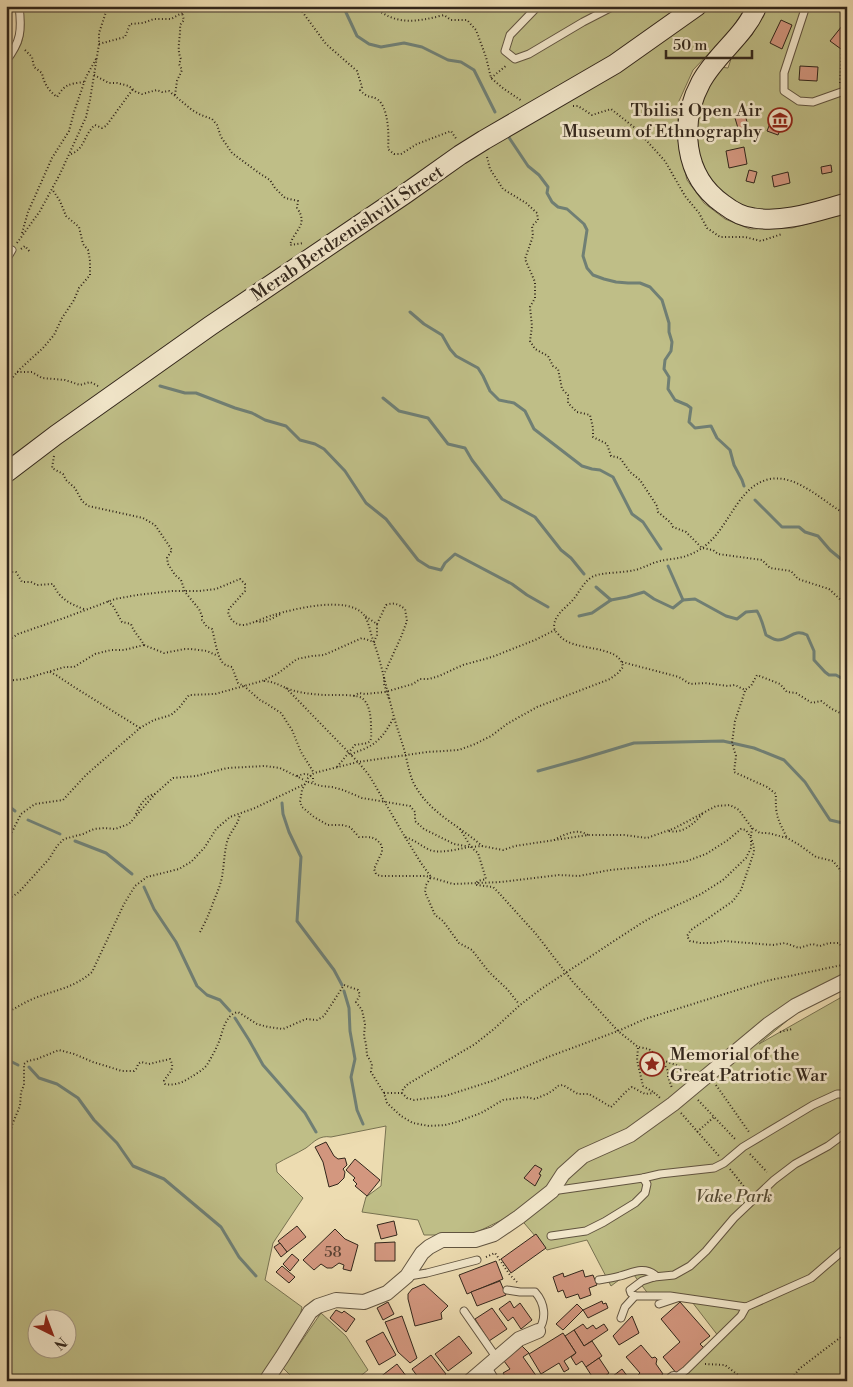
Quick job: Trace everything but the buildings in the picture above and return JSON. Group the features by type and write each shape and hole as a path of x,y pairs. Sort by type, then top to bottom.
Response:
{"street":[{"name":"Merab Berdzenishvili Street","path":"6,473 202,332 406,194 460,155 615,64 697,6"},
{"path":"757,6 745,27 711,66 700,83 688,120 687,139 693,167 699,180 717,200 739,214 752,218 783,218 847,203"},
{"path":"266,1381 310,1312 318,1306 336,1300 364,1302 387,1293 407,1276 422,1253 442,1240 475,1240 494,1234 552,1191 563,1174 583,1156 630,1135 670,1107 769,1024 794,1006 846,977"},
{"path":"470,1381 520,1339 538,1332"}],"lane":[{"path":"6,61 18,43 21,22 20,6"},
{"path":"538,6 510,35 505,51 515,59 529,54 614,6"},
{"path":"806,6 784,73 784,91 799,101 813,102 843,91"},
{"path":"6,260 12,250"},
{"path":"552,1191 660,1174 714,1168 725,1163 743,1148 813,1105 837,1094 847,1094"},
{"path":"847,1132 828,1146 772,1179 690,1266 674,1276 654,1277 642,1281 630,1290 631,1294 635,1296 670,1296 746,1307 811,1278 847,1247"},
{"path":"551,1236 586,1231 635,1204 645,1193 647,1184 643,1178"},
{"path":"407,1276 427,1273 477,1260"},
{"path":"599,1280 646,1270 653,1273 654,1277"},
{"path":"508,1290 535,1292 542,1304 544,1313 542,1326 538,1332"},
{"path":"621,1318 625,1307 635,1296"},
{"path":"659,1304 680,1297"},
{"path":"673,1380 686,1370 741,1316 746,1307"},
{"path":"464,1311 492,1361 496,1381"}],"path":[{"path":"12,250 40,211 86,117 97,57 99,33 108,6"},
{"path":"99,44 124,36 130,24 144,23 154,19 171,20 190,6"},
{"path":"298,6 326,44 358,71 362,86 360,90 367,97 376,98 384,106 389,133 388,149 394,154 401,154 416,144 451,131 457,139 454,148 460,155"},
{"path":"373,6 382,14 402,21 444,15 451,20 467,20 476,30 491,78 536,110"},
{"path":"175,95 176,81 182,70 179,64 181,59 178,45 181,35 180,25 184,20 182,13"},
{"path":"18,43 32,57 34,67 42,73 43,80 51,92 58,97 62,89 69,84 84,82"},
{"path":"843,91 842,50 847,45"},
{"path":"22,236 28,212 48,167 69,132 84,82 97,57"},
{"path":"491,78 515,59"},
{"path":"94,75 109,83 129,86 142,94 158,90 162,92 169,91 192,110 212,119 232,153 270,180 285,198 298,201 297,208 302,220 290,245 307,243 314,255"},
{"path":"69,154 76,152 80,148 89,130 95,125 102,128 106,126 133,89"},
{"path":"484,140 490,148 487,156 490,169 503,189 526,203 537,213 538,220 532,226 533,236 526,259 534,282 535,298 530,307 532,326 530,341 535,349 548,356 558,369 562,388 568,395 568,403 577,412 590,415 593,437 607,444 611,456 620,458 630,472 640,480 657,506 658,512 673,527 686,532 702,548 714,550 718,554 762,560 770,568 791,571 798,579 829,590 847,608"},
{"path":"6,385 54,335 79,288 90,275 88,250 83,244 79,228 66,216 60,201 52,189"},
{"path":"25,246 30,252"},
{"path":"7,343 11,348"},
{"path":"17,372 32,372 42,378 65,380 80,385 90,382 105,390"},
{"path":"53,438 58,450 54,456 52,468 63,474 88,506 143,518 155,525 172,550 167,558 168,564 175,575 181,580 185,592 199,609 202,620 207,627 212,629 218,656"},
{"path":"846,977 842,947 838,943 820,946 812,944 799,948 786,943 773,945 737,942 700,943 690,941 687,936 691,930 733,901 741,890 754,852 752,837 746,830 741,829 706,854 686,861 610,870 579,876 559,875 501,882 452,884 426,876 380,876 376,874 374,868 382,852 382,846 374,837 359,837 350,827 328,825 314,817 302,807 300,802 302,790 314,773 358,762 427,752 459,750 491,736 536,706 610,679 623,667 618,657 610,652 576,646 561,638 554,627 556,616 574,599 584,584 594,576 636,570 658,561 684,557 702,548 716,535 745,494 759,483 769,479 782,478 820,496 835,509 847,515"},
{"path":"6,570 8,572 16,572 22,582 31,582 38,585 53,584 57,592 65,600 86,610"},
{"path":"6,642 18,634 108,601 172,591 185,592 216,589 236,580 240,580 245,584 245,591 229,608 228,612 234,622 242,625 274,614 324,604 355,608 377,624"},
{"path":"108,601 122,622 131,624 134,633 144,645"},
{"path":"373,640 377,635 377,624 386,605 393,603 405,609 407,621 384,674 384,684 410,774 416,789 430,806 482,846"},
{"path":"256,621 266,621 283,612"},
{"path":"364,615 384,674 386,690"},
{"path":"356,696 359,693 366,694 386,690 413,684 420,679 439,676 463,665 492,657 535,640 555,630"},
{"path":"6,849 8,840 21,814 35,804 62,800 86,775 140,728 154,720 170,715 179,708 188,695 215,694 262,681 277,674 298,659 324,655 362,638 373,640"},
{"path":"6,681 24,679 65,667 74,667 95,654 144,645 164,653 185,649 207,651 218,656 224,664 232,668 238,683 261,701 281,713 292,730 300,752 314,773"},
{"path":"622,662 679,677 690,684 734,685 746,690"},
{"path":"50,672 140,728"},
{"path":"787,838 778,821 776,794 767,787 734,772 736,756 732,743 735,721 746,690 751,686 757,675 780,684 787,692 796,694 812,704 821,701 847,716"},
{"path":"262,681 275,682 302,693 362,698 370,717 371,736 369,742 365,745 355,746 337,767"},
{"path":"286,688 352,755 369,776 431,877"},
{"path":"352,755 376,742 386,732 394,717"},
{"path":"6,901 19,892 49,859 56,846 64,839 94,829 124,827 173,778 196,776 227,768 265,766 280,768 304,780"},
{"path":"297,776 311,775"},
{"path":"311,775 313,778 312,783"},
{"path":"308,782 343,790 362,798 410,806 415,812 415,821 424,829 454,844 471,847"},
{"path":"6,1013 33,999 72,986 92,972 124,904 135,886 147,877 180,869 191,862 205,847 216,829 230,817 255,808 305,784"},
{"path":"135,817 137,810 147,797 155,794"},
{"path":"406,837 431,851 449,851 482,846 504,850 515,846 588,835 624,835 647,838 681,825 716,806 730,805 739,810 752,828 760,833 787,838 816,857 833,861 847,878"},
{"path":"667,831 683,830 697,820 705,811"},
{"path":"200,932 210,913 218,891 228,841 239,822 240,814"},
{"path":"460,828 471,847 478,853 486,879 479,880 477,883"},
{"path":"402,1093 408,1084 475,1044 541,989 654,916 702,894 723,880 746,858 751,848 752,828"},
{"path":"550,842 573,832 582,831 588,835"},
{"path":"431,877 426,885 425,892 435,915 444,921 460,943 472,950 489,972 520,1005"},
{"path":"477,883 477,885 493,887 498,892 536,934 566,974 618,1031"},
{"path":"384,1093 402,1093 407,1098 414,1100 445,1096 492,1081 548,1057 645,1020 766,981 847,964"},
{"path":"6,1144 9,1141 12,1125 20,1106 21,1092 24,1085 24,1064 28,1061 59,1050 122,1071 134,1071 141,1062 149,1064 170,1059 172,1069 164,1081 165,1084 170,1085 184,1082 205,1067 228,1019 234,1013 238,1012 257,1024 283,1029 306,1019 317,1020 324,1016 344,985 358,990 360,995 356,1002 362,1010 366,1024 364,1036 367,1055 372,1064 371,1072 384,1093 387,1103 401,1116 413,1123 429,1126 457,1122 480,1113 503,1100 526,1096 535,1099 547,1094 557,1086 563,1085 578,1094 588,1094 611,1107 627,1090 632,1088 645,1094 655,1093"},
{"path":"638,1047 636,1060 643,1086 655,1093 670,1107"},
{"path":"662,1060 668,1071 672,1087"},
{"path":"702,1104 772,1179"},
{"path":"698,1132 714,1117"},
{"path":"686,1119 754,1196"},
{"path":"495,1253 510,1275"},
{"path":"840,1337 847,1344"},
{"path":"790,1381 799,1370 840,1337 847,1338"},
{"path":"686,1370 706,1364 725,1365 746,1381"}],"green space":[{"name":"Vake Park","path":"22,6 684,6 700,12 710,6 747,6 730,31 693,70 679,101 677,136 687,180 704,203 725,219 750,229 792,228 847,213 847,971 759,1044 847,994 847,1381 688,1381 681,1375 719,1337 689,1298 649,1295 631,1271 611,1286 587,1240 547,1250 519,1217 512,1215 471,1235 424,1235 418,1220 362,1212 366,1197 381,1186 386,1126 320,1138 276,1164 277,1172 303,1198 273,1243 265,1280 302,1307 299,1321 261,1381 6,1381 6,64 21,44 24,20"},
{"name":"Tbilisi Open Air Museum of Ethnography","path":"766,6 847,6 847,196 780,211 762,211 740,207 712,185 696,148 697,119 706,87 720,67 728,68 732,56 752,35"},
{"path":"321,1313 346,1336 368,1370 354,1381 296,1381 283,1368"}],"waterway":[{"path":"343,6 357,36 369,44 381,47 404,43 422,47 448,60 461,62 474,70 495,112"},
{"path":"508,136 528,166 539,175 548,187 547,193 552,202 558,207 567,209 584,224 587,230 583,256 587,268 593,275 616,282 640,283 650,287 662,300 672,342 671,351 665,360 664,369 669,377 668,389 675,400 691,408 689,422 695,428 711,426 717,438 730,450 734,465 744,486"},
{"path":"410,312 424,324 442,335 456,356 478,368 490,391 499,400 514,403 525,411 534,429 582,466 600,470 613,477 632,514 643,522 661,549"},
{"path":"160,386 185,393 196,393 252,413 265,420 286,426 300,440 315,444 324,449 345,471 366,503 386,519 418,560 429,567 441,570 445,563 455,554 512,584 548,607"},
{"path":"383,398 399,411 428,418 448,444 465,448 502,499 535,517 561,550 571,558 584,574"},
{"path":"755,500 782,527 799,527 805,532 818,536 830,550 847,564"},
{"path":"668,566 683,600"},
{"path":"596,587 611,600"},
{"path":"579,616 592,613 611,600 644,592 673,608 683,600 695,599 726,616 737,619 746,612 757,611 766,635 778,640 798,633 807,635 814,651 814,660 829,675 836,675 845,680 847,684"},
{"path":"538,771 634,743 723,741 754,748 784,760 805,782 830,820 847,824"},
{"path":"282,803 283,814 289,832 301,857 297,921 334,970 342,985"},
{"path":"6,804 15,811"},
{"path":"28,820 60,834"},
{"path":"75,841 106,853 132,874"},
{"path":"144,887 154,909 176,942 197,986 207,995 220,1000 230,1011"},
{"path":"344,991 349,1008 350,1031 355,1059 351,1077 357,1110 363,1124"},
{"path":"235,1018 263,1065 305,1113 316,1132"},
{"path":"6,1059 18,1065"},
{"path":"29,1067 39,1078 57,1084 78,1098 94,1120 117,1143 133,1166 164,1179 221,1227 239,1257 256,1276"},
{"path":"6,1376 16,1381"}],"place":[{"name":"Tbilisi Open Air Museum of Ethnography","path":"780,120"},
{"name":"Memorial of the Great Patriotic War","path":"652,1064"}]}
